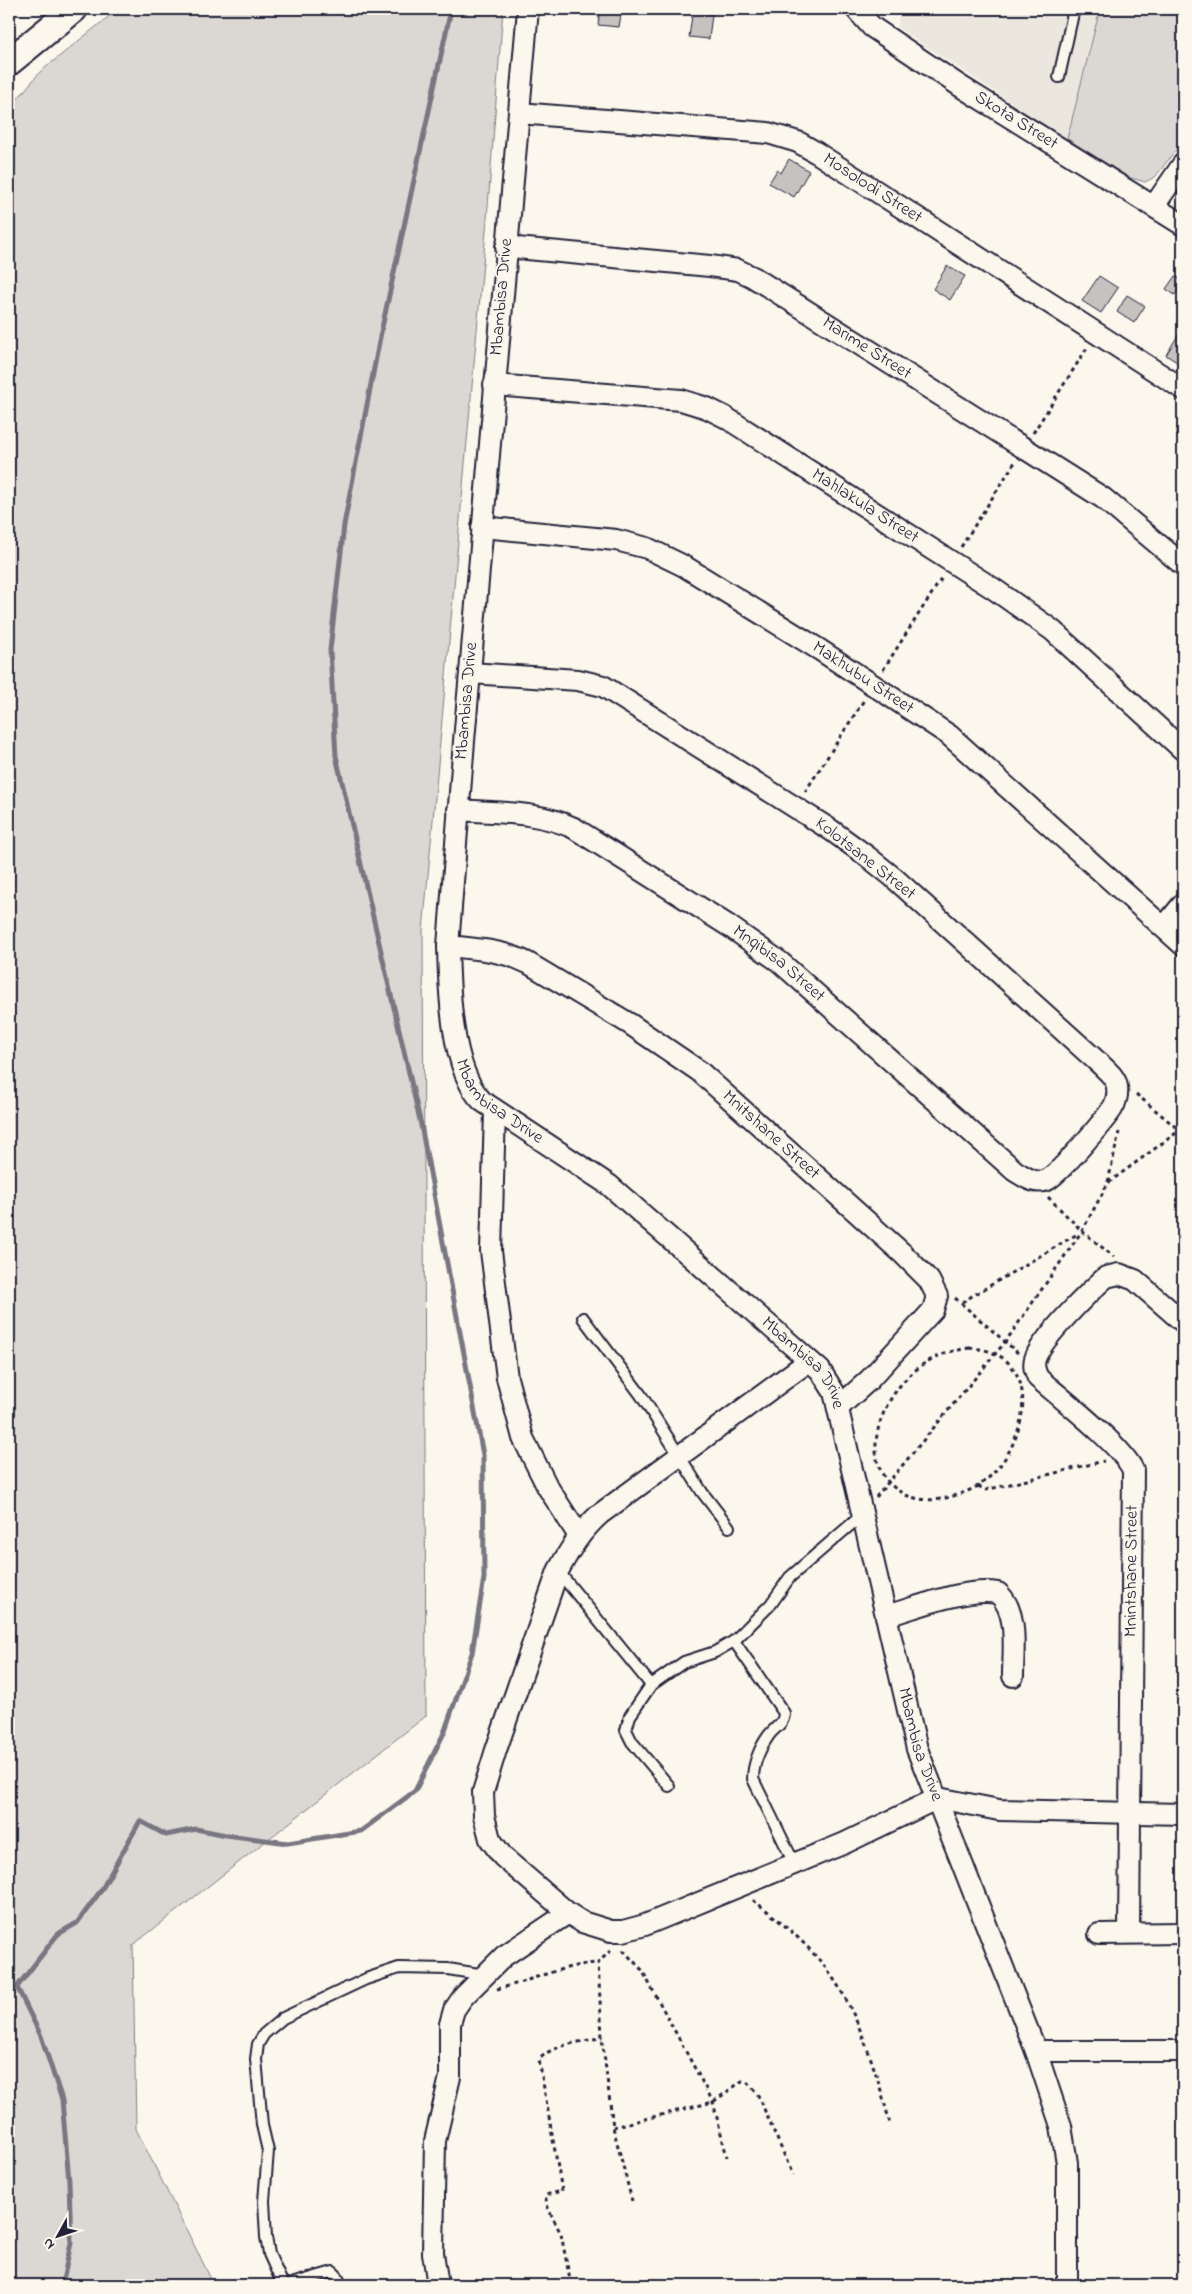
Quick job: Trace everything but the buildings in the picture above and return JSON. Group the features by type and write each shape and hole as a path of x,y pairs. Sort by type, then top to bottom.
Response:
{"street":[{"path":"12,59 74,9"},
{"name":"Mbambisa Drive","path":"528,9 494,385 448,946 449,980 460,1060 472,1091 495,1111 609,1185 809,1361 828,1381 839,1407 916,1749 938,1798 999,1810 1183,1814"},
{"name":"Skota Street","path":"856,9 872,27 952,80 1183,225"},
{"name":"Mosolodi Street","path":"519,113 768,132 784,136 817,154 1183,389"},
{"path":"1154,206 1183,164"},
{"name":"Marime Street","path":"506,247 710,266 738,270 753,277 1102,498 1183,565"},
{"name":"Mahlakula Street","path":"494,385 681,400 707,408 973,576 1052,630 1183,750"},
{"name":"Makhubu Street","path":"482,527 616,540 648,548 684,566 827,655 948,735 1183,945"},
{"name":"Kolotsane Street","path":"470,673 578,680 603,686 831,830 893,877 1099,1063 1113,1077 1117,1085"},
{"name":"Mnqibisa Street","path":"458,810 542,816 574,828 730,926 809,986 1015,1172 1036,1182"},
{"path":"1164,927 1183,904"},
{"name":"Mnitshane Street","path":"448,946 494,950 511,954 630,1024 699,1072 902,1253 929,1280 936,1291"},
{"path":"1036,1182 1046,1180 1058,1171 1112,1108 1117,1094 1117,1085"},
{"path":"495,1111 491,1251 507,1378 523,1438 547,1486 579,1536"},
{"path":"1034,1369 1038,1350 1106,1277 1119,1274 1127,1276 1150,1291 1183,1322"},
{"path":"839,1407 869,1380 933,1310 936,1302 936,1291"},
{"path":"809,1361 678,1455 600,1514 579,1536 558,1571 483,1792 486,1829 496,1849 568,1913 593,1927 623,1931 669,1917 881,1827 938,1798 1036,2051 1061,2126 1065,2147 1067,2285"},
{"name":"Mnintshane Street","path":"1034,1369 1038,1378 1124,1456 1132,1470 1134,1488 1129,1933"},
{"path":"886,1616 983,1590 998,1593 1009,1607 1012,1617 1013,1676"},
{"path":"438,2285 433,2253 436,2141 450,2077 450,2024 454,2010 490,1982 504,1956 568,1913"},
{"path":"1099,1934 1183,1933"},
{"path":"1036,2051 1183,2051"}],"lane":[{"path":"1059,76 1074,9"},
{"path":"583,1318 642,1395 702,1492 729,1526"},
{"path":"669,1786 632,1742 626,1730 630,1716 651,1685 684,1662 715,1652 734,1641 771,1604 790,1577 862,1515"},
{"path":"558,1571 651,1685"},
{"path":"734,1641 784,1713 782,1722 770,1734 757,1758 753,1770 753,1779 794,1863"},
{"path":"283,2285 269,2254 266,2237 264,2201 268,2151 262,2125 256,2059 258,2044 264,2034 283,2018 366,1978 399,1968 448,1968 490,1982"},
{"path":"288,2285 333,2272 341,2285"}],"path":[{"path":"1108,1183 1182,1130 1142,1097 1117,1085"},
{"path":"862,1515 997,1353 1082,1231 1108,1183 1120,1127"},
{"path":"1036,1182 1050,1200 1082,1231 1116,1259 1127,1276"},
{"path":"962,1302 1082,1231"},
{"path":"936,1291 950,1294 962,1302 1034,1369"},
{"path":"983,1348 997,1353 1012,1364 1018,1378 1024,1402 1019,1430 1007,1454 996,1470 978,1486 934,1501 912,1497 888,1483 877,1466 875,1448 879,1425 888,1403 901,1383 917,1368 937,1356 951,1351 983,1348"},
{"path":"978,1486 986,1490 1124,1456"},
{"path":"735,1888 780,1921 810,1950 836,1981 854,2017 882,2094 890,2124"},
{"path":"490,1982 535,1976 582,1964 598,1963 616,1945 631,1956 642,1970 713,2102 727,2157"},
{"path":"598,1963 602,2037 613,2127 632,2201"},
{"path":"571,2285 561,2234 548,2208 545,2195 562,2191 539,2060 545,2054 560,2048 602,2037"},
{"path":"613,2127 713,2102 742,2081 752,2086 793,2175"}],"shaded area":[{"path":"118,9 503,9 487,219 423,931 426,1716 133,1945 136,2129 214,2285 9,2285 9,109 40,72"},
{"path":"903,9 1100,9 1067,139 898,28 898,19"},
{"path":"1100,9 1183,9 1183,141 1155,177 1145,182 1128,177 1067,139"}],"waterway":[{"path":"62,2285 71,2243 69,2181 62,2100 41,2036 17,1987 58,1934 77,1923 102,1889 140,1821 166,1835 196,1829 288,1843 361,1831 415,1791 444,1733 472,1653 484,1578 483,1455 421,1125 336,756 330,650 344,525 380,337 451,9"}]}
